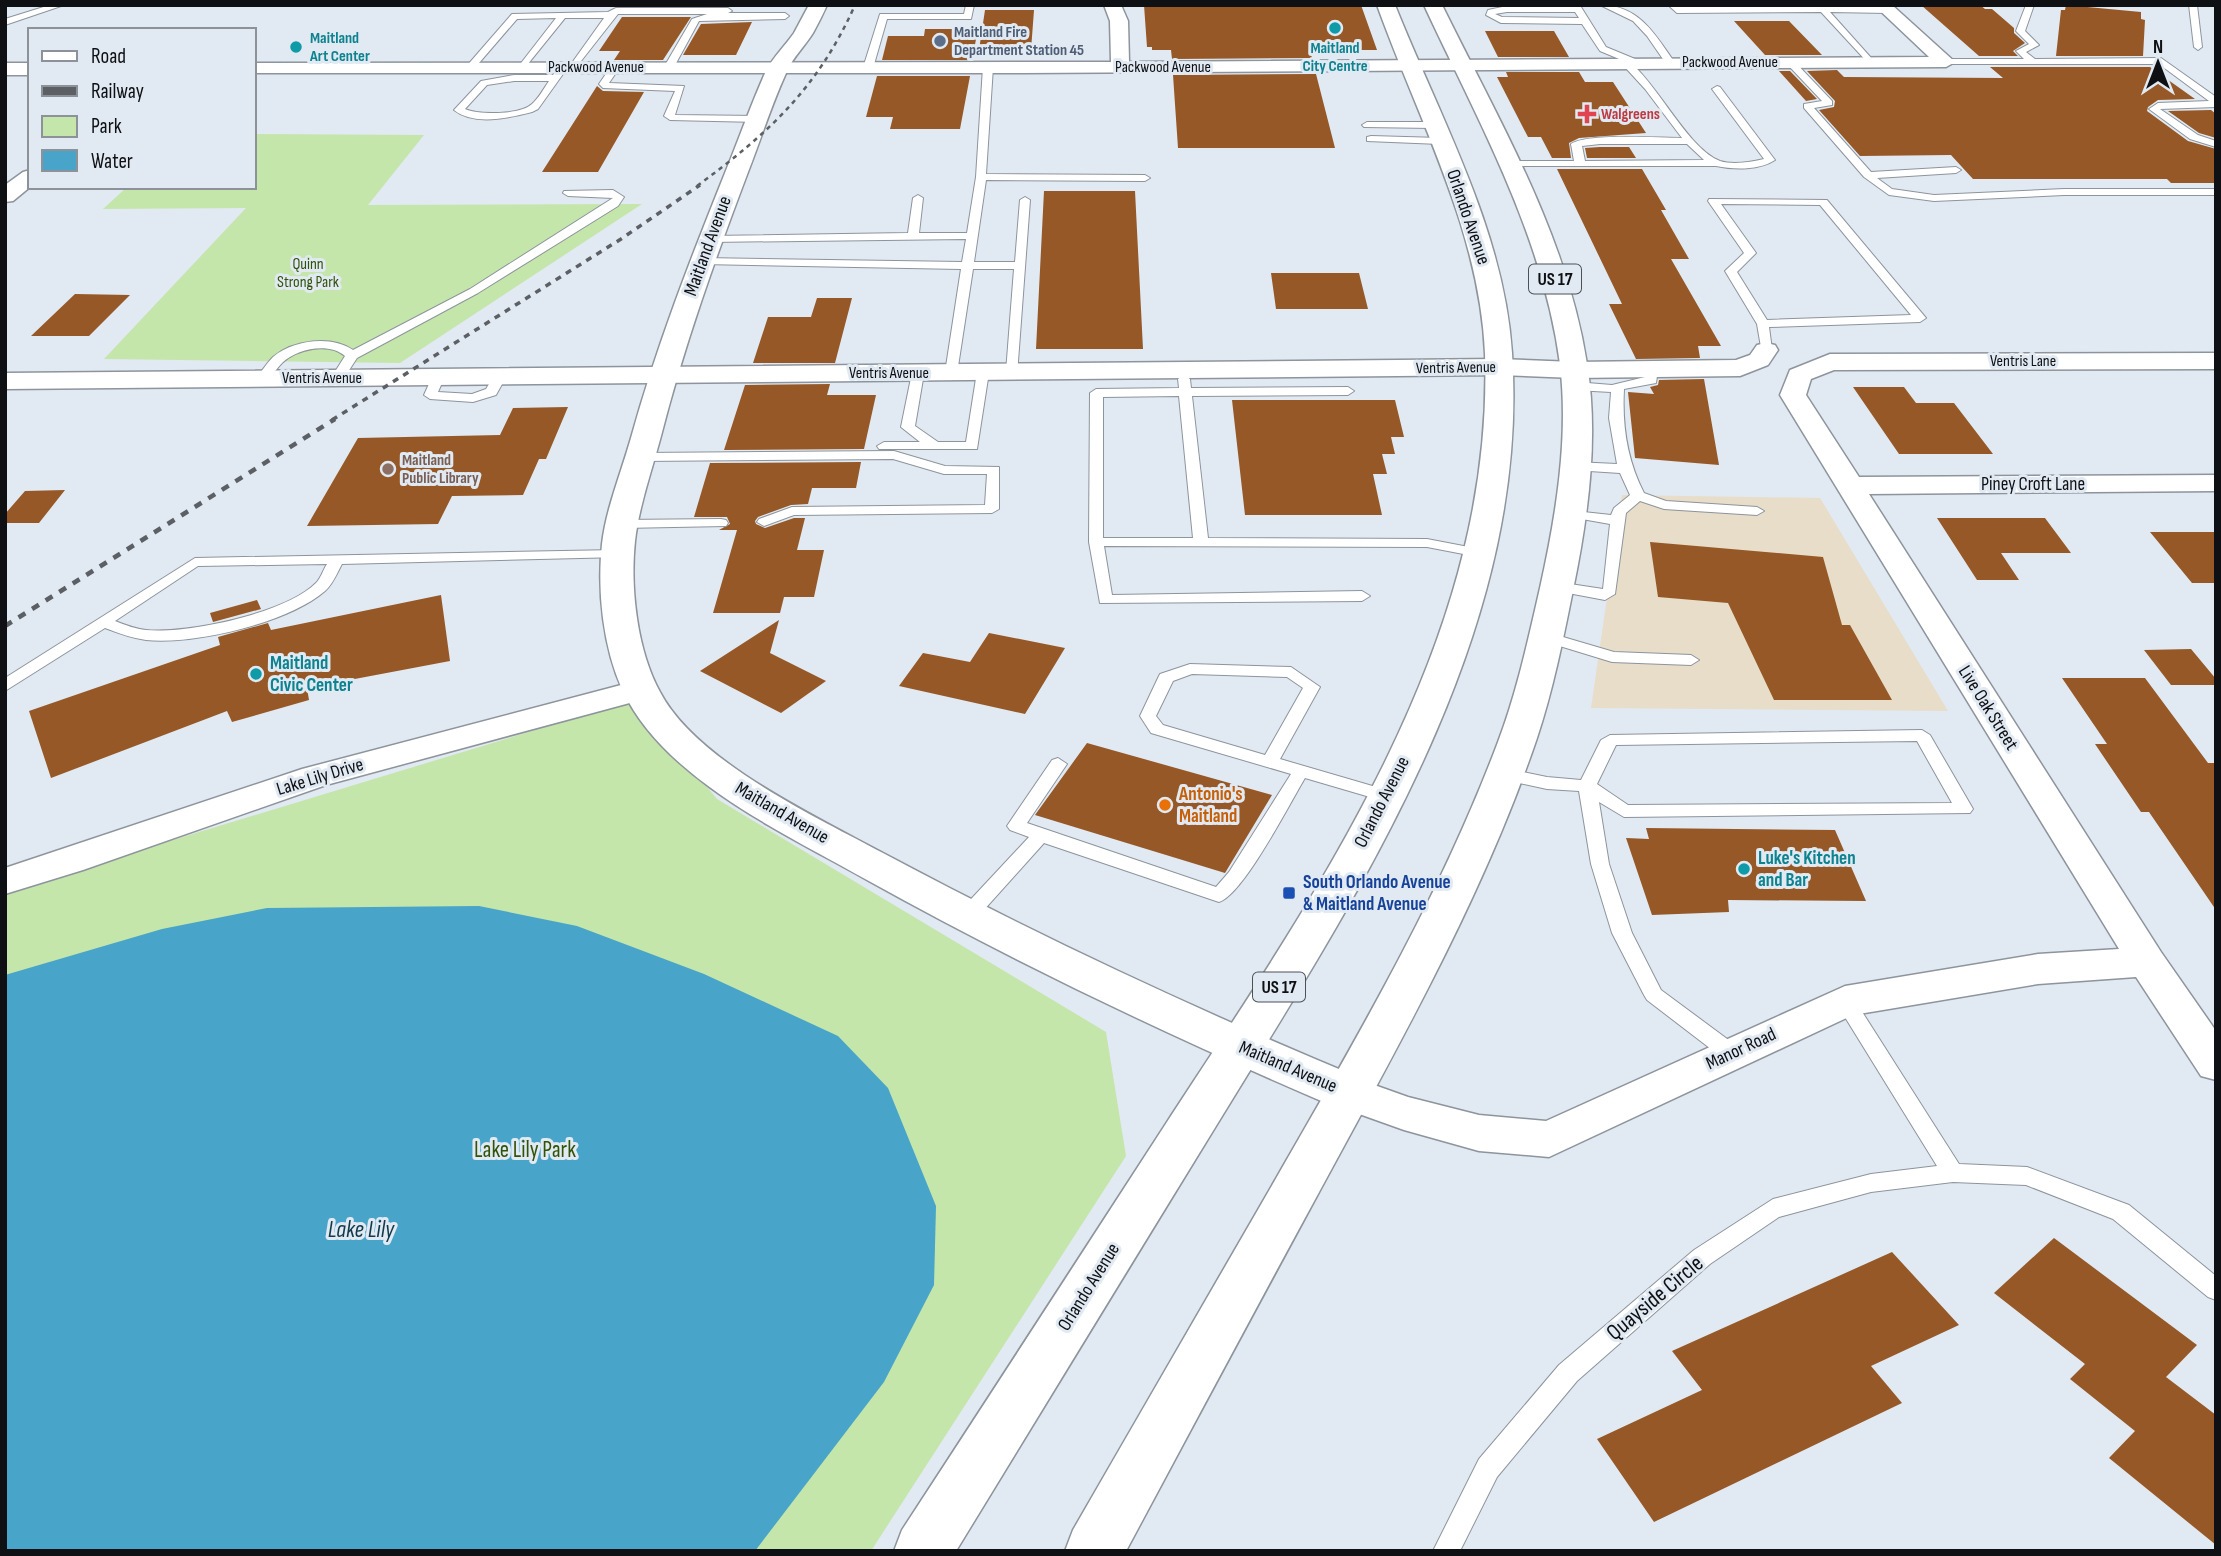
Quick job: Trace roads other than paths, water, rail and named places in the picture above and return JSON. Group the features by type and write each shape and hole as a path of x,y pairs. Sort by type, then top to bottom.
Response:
{"main road":[{"name":"Maitland Avenue","path":"818,5 804,32 778,67 706,250 663,374 619,539 622,625 640,690 668,728 736,789 966,917 1241,1048 1349,1093"},
{"name":"Orlando Avenue","path":"923,1551 1326,911 1387,796 1426,712 1479,553 1492,486 1499,367 1493,308 1477,232 1385,5"},
{"name":"US 17","path":"1094,1551 1349,1093 1422,955 1478,836 1518,738 1557,587 1570,513 1574,466 1574,378 1566,318 1539,230 1433,5"},
{"name":"Maitland Avenue","path":"778,67 780,32 787,11"}],"street":[{"path":"1112,5 1119,21 1121,67"},
{"path":"1885,8 1946,62"},
{"name":"Packwood Avenue","path":"256,68 523,67 565,71 614,67 1946,62"},
{"path":"5,69 28,69"},
{"path":"5,196 28,178"},
{"name":"Ventris Avenue","path":"5,381 1012,372 1094,382 1184,381 1499,367 1574,378 1652,369 1740,368 1759,360 1766,350"},
{"name":"Ventris Lane","path":"1830,362 2216,361"},
{"name":"Live Oak Street","path":"1830,362 1800,375 1793,395 2147,962 2216,1064"},
{"name":"Piney Croft Lane","path":"1850,486 2216,483"},
{"name":"Lake Lily Drive","path":"5,881 314,776 640,690"},
{"name":"Manor Road","path":"1349,1093 1404,1113 1479,1133 1549,1139 1845,1001 2038,969 2147,962"}],"lane":[{"path":"5,22 60,5"},
{"path":"868,68 883,16 968,17 970,5"},
{"path":"1604,5 1623,9 1642,23 1670,63"},
{"path":"1672,5 1676,10 1885,8"},
{"path":"2030,5 2020,31 2035,45 2020,51 2032,61"},
{"path":"2193,5 2198,47"},
{"path":"1584,21 1501,20 1490,15 1491,12 1507,9 1581,7 1584,21 1603,49 1632,63 1699,151 1716,163"},
{"path":"565,71 484,83 459,110 468,115 512,115 530,110 565,71 610,15 616,11 729,8 787,11"},
{"path":"1823,9 1870,62"},
{"path":"669,67 696,19 787,11"},
{"path":"523,67 563,15"},
{"path":"470,68 514,16 610,15"},
{"path":"1588,63 1603,49"},
{"path":"1946,62 2161,61 2216,103"},
{"path":"1790,62 1829,103 1807,106 1868,175 1889,192 1934,198 2064,192 2216,192"},
{"path":"614,67 604,84 606,86 681,88 668,116 673,118 758,119"},
{"path":"951,373 981,177 988,67"},
{"path":"1508,164 1752,165 1770,160 1717,89"},
{"path":"2216,103 2154,108 2194,137 2216,144"},
{"path":"1367,125 1437,133"},
{"path":"1371,139 1437,133"},
{"path":"1580,163 1576,144 1600,141 1691,141"},
{"path":"1868,175 1956,170"},
{"path":"981,177 1145,178"},
{"path":"337,379 352,355 474,291 614,204 619,197 613,193 568,193"},
{"path":"913,236 918,198"},
{"path":"1012,372 1025,200"},
{"path":"1763,324 1920,318 1822,202 1713,201 1750,253 1731,271 1763,324 1766,350"},
{"path":"706,250 913,236 972,236"},
{"path":"706,250 967,266 1020,266"},
{"path":"262,379 278,359 300,348 330,346 342,348 352,355"},
{"path":"1652,369 1651,380 1618,386 1617,390 1616,418 1625,469 1638,496 1664,505 1757,511"},
{"path":"642,452 972,446 983,372"},
{"path":"918,373 908,427 935,446"},
{"path":"1574,378 1617,390"},
{"path":"1201,543 1184,381 1348,391"},
{"path":"1094,382 1096,542 1105,600 1362,596"},
{"path":"642,452 894,455 944,470 995,470 992,509 792,511 764,522"},
{"path":"1574,466 1625,469"},
{"path":"1557,587 1605,595 1611,591 1619,512 1638,496"},
{"path":"1570,513 1619,521"},
{"path":"5,685 195,562 337,559 619,539 721,523"},
{"path":"1096,542 1427,543 1479,553"},
{"path":"103,622 144,635 186,635 224,627 286,606 320,586 337,559"},
{"path":"1546,637 1612,657 1691,660"},
{"path":"1270,761 1312,687 1291,672 1190,669 1166,678 1148,716 1157,729 1387,796"},
{"path":"1503,774 1547,783 1587,786 1624,811 1964,809 1922,735 1610,740 1587,786 1600,864 1622,933 1654,995 1731,1053"},
{"path":"1058,764 1016,826 1219,895 1236,877 1301,771"},
{"path":"966,917 1041,835"},
{"path":"1845,1001 1953,1173"},
{"name":"Quayside Circle","path":"1446,1551 1488,1468 1568,1373 1702,1257 1773,1209 1871,1182 1953,1173 2027,1176 2121,1212 2210,1282 2216,1290"}],"water":[{"name":"Lake Lily","path":"479,906 577,926 704,974 838,1036 888,1088 936,1206 934,1285 884,1382 755,1551 5,1551 5,975 162,929 267,908"}],"railway":[{"path":"697,186 747,147 789,107 825,61 855,5"},
{"path":"332,420 621,239 700,185"},
{"path":"5,626 335,419"}],"place":[{"name":"Maitland City Centre","path":"1335,28"},
{"name":"Maitland Fire Department Station 45","path":"940,41"},
{"name":"Maitland Art Center","path":"296,47"},
{"name":"Walgreens","path":"1587,114"},
{"name":"Maitland Public Library","path":"388,469"},
{"name":"Maitland Civic Center","path":"256,674"},
{"name":"Antonio's Maitland","path":"1165,805"},
{"name":"Luke's Kitchen and Bar","path":"1744,869"},
{"name":"South Orlando Avenue & Maitland Avenue","path":"1289,893"}],"park label":[{"name":"Quinn Strong Park","path":"308,273"},
{"name":"Lake Lily Park","path":"525,1150"}]}
